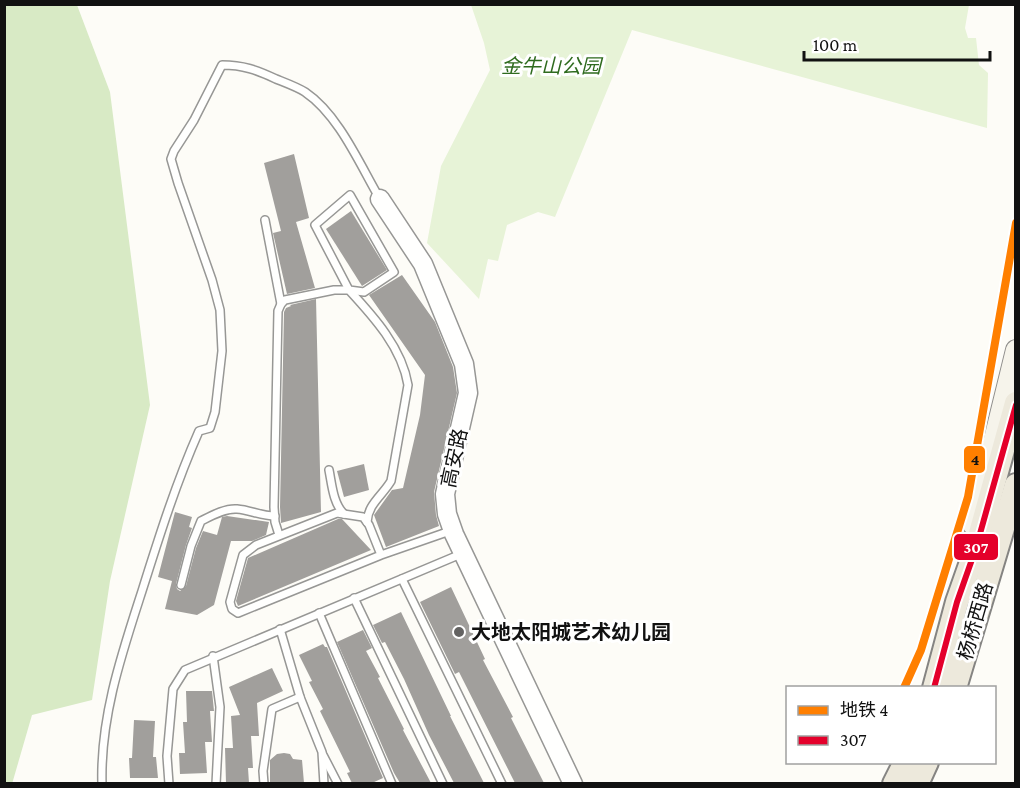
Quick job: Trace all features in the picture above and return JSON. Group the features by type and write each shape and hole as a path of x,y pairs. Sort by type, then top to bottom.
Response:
{"main road":[{"path":"957,602 978,497 1016,350"},
{"name":"杨桥西路","path":"934,686 957,602 976,548 1016,403"},
{"name":"杨桥西路","path":"955,686 1003,537 1016,485"},
{"path":"894,783 903,764"},
{"path":"917,783 926,764"}],"street":[{"name":"高安路","path":"380,199 423,264 464,364 468,393 445,494 447,514 463,553 573,783"}],"lane":[{"path":"102,783 111,690 128,633 186,461 199,431 210,428 215,412 222,351 220,310 171,159 222,65 240,65 256,70 305,92 316,101 340,130 380,199"},
{"path":"281,304 285,300 313,293 334,290 350,290 364,292 394,272 350,195 315,225 350,290 379,325 406,371 408,385 391,481 368,512 367,522"},
{"path":"265,220 281,304 277,328 275,516 279,535"},
{"path":"329,470 336,502 344,514"},
{"path":"181,585 201,521 236,508 263,516 275,516"},
{"path":"381,555 363,517 337,513 256,545 243,555 230,602 232,609 238,613 381,555 453,530"},
{"path":"169,783 167,756 173,689 185,669 463,553"},
{"path":"402,579 502,783"},
{"path":"354,598 443,783"},
{"path":"319,613 392,783"},
{"path":"280,629 300,697 322,752 338,783"},
{"path":"213,656 220,707 216,783"},
{"path":"264,783 263,771 272,709 300,697"},
{"path":"322,752 324,783"}],"green space":[{"path":"5,4 77,5 110,92 150,405 110,581 92,700 32,715 12,784 4,783"},
{"name":"金牛山公园","path":"471,5 969,5 965,28 968,38 976,38 979,65 988,73 987,128 632,30 555,217 538,212 507,225 498,261 488,259 479,299 427,243 441,166 490,70 484,43"}],"building":[{"path":"294,154 309,218 296,222 315,288 287,294 273,233 281,231 264,163"},
{"path":"351,211 387,270 362,286 326,229"},
{"path":"402,275 435,322 453,367 457,393 434,492 439,526 386,547 374,515 392,490 403,488 420,415 425,375 369,295"},
{"path":"316,299 321,512 281,523 284,312 290,305"},
{"path":"364,464 369,490 344,497 337,471"},
{"path":"175,512 192,517 189,527 192,528 176,584 180,591 186,586 203,531 217,535 222,517 227,516 269,522 266,535 252,541 231,541 214,605 197,615 165,609 172,581 158,577"},
{"path":"342,519 371,550 238,606 236,601 248,558"},
{"path":"451,587 485,659 483,660 544,783 515,783 459,672 455,674 420,602"},
{"path":"401,612 484,783 454,783 404,679 385,642 382,643 373,625"},
{"path":"363,630 372,648 366,651 380,677 378,678 431,783 400,783 394,773 337,642"},
{"path":"323,644 327,647 383,778 372,783 352,783 347,773 350,772 320,711 323,709 309,682 312,681 299,655"},
{"path":"272,668 283,691 257,703 259,736 251,736 253,768 248,768 249,783 226,783 225,748 233,748 231,716 240,715 229,687"},
{"path":"186,691 212,691 214,711 210,711 212,742 205,742 207,773 180,774 179,753 185,753 183,722 187,722"},
{"path":"134,720 155,721 153,757 156,757 158,778 130,778 129,758 132,758"},
{"path":"277,754 290,754 293,759 302,760 304,783 270,783 270,760"}],"metro line":[{"name":"4","path":"905,686 921,650 968,497 1016,223"}],"transit line":[{"name":"307","path":"935,686 957,602 976,548 1016,405"}],"place":[{"name":"大地太阳城艺术幼儿园","path":"459,632"}]}
